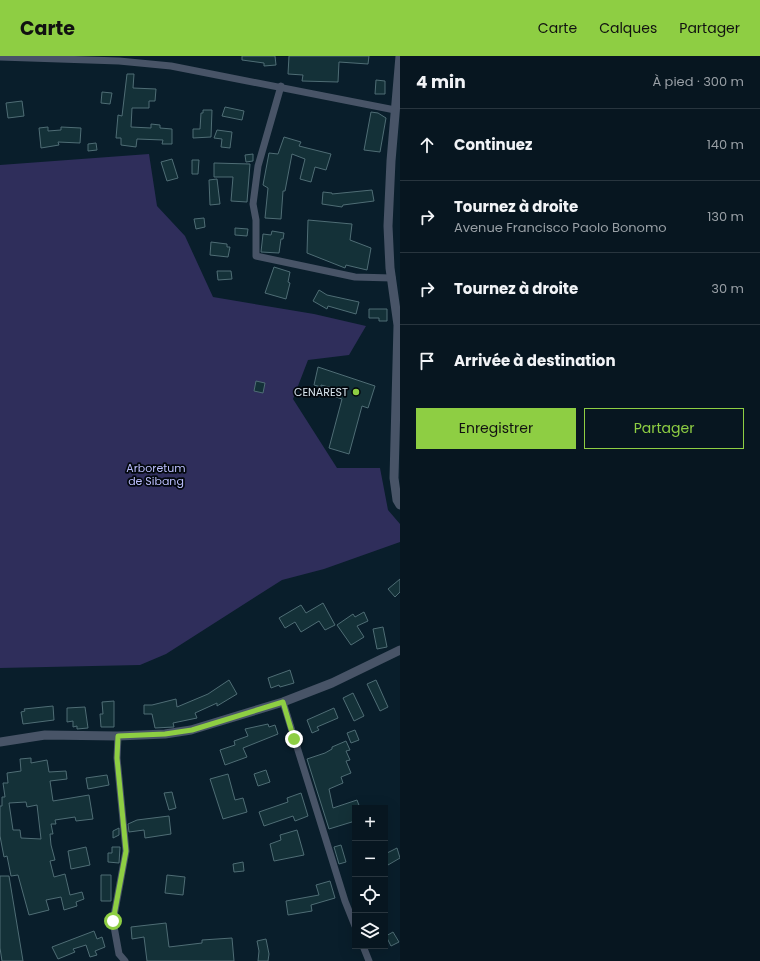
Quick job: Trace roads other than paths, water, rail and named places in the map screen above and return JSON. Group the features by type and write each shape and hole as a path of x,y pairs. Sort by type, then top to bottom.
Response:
{"street":[{"path":"0,57 18,56 119,59 171,66 281,86 395,110"},
{"path":"400,56 389,203 388,245 398,325 394,478 397,500 400,505"},
{"path":"281,86 258,166 253,204 256,220 256,256 355,277 392,278"},
{"path":"0,742 45,735 118,736 165,734 192,730 283,702 332,683 400,650"},
{"path":"283,702 345,901 352,918"},
{"path":"118,736 117,758 126,851 113,921 119,954 125,961"},
{"path":"364,949 369,961"}],"place":[{"name":"CENAREST","path":"356,392"}],"park label":[{"name":"Arboretum de Sibang","path":"156,474"}]}
